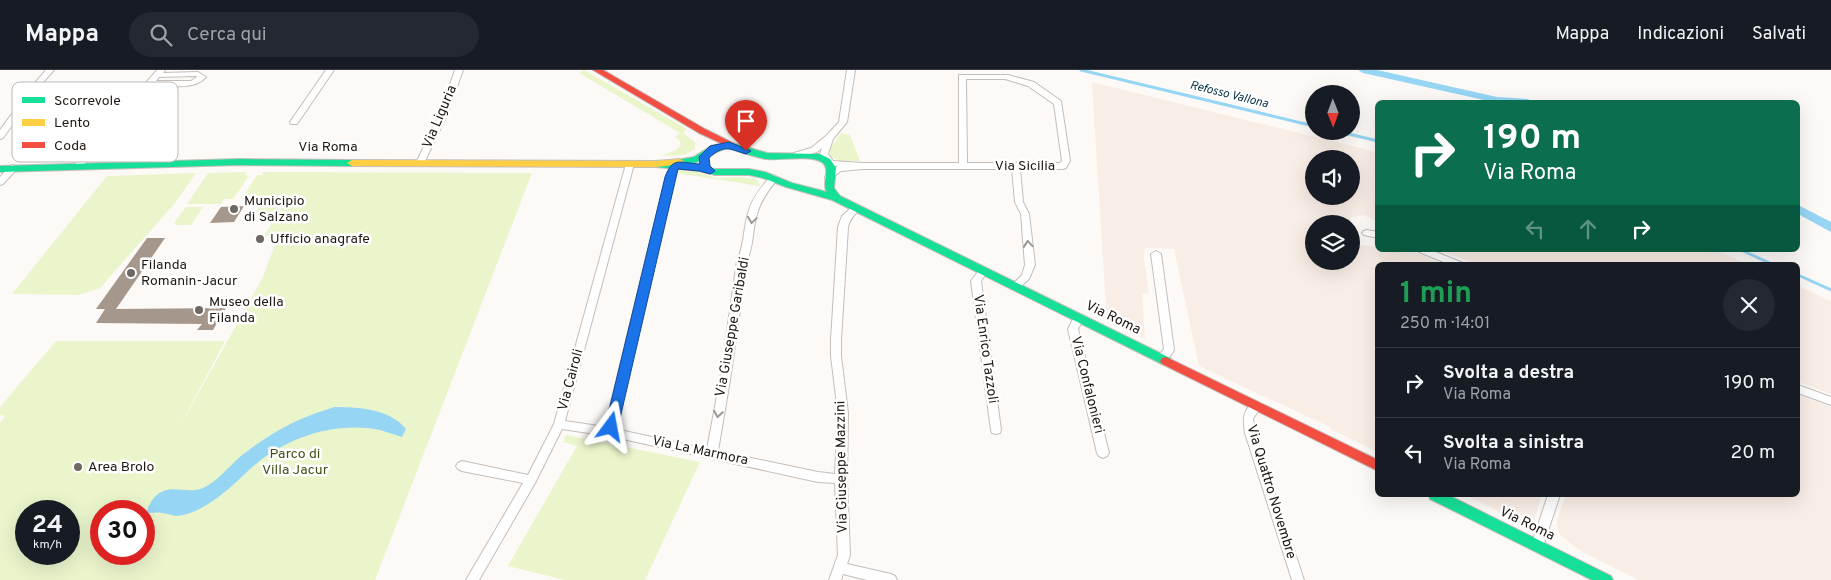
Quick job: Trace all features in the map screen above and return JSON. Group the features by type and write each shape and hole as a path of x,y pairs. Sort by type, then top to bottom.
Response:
{"main road":[{"path":"597,70 702,131 735,147"},
{"path":"702,131 707,146 703,162 710,171"},
{"name":"Via Roma","path":"0,169 221,162 656,164 686,162 705,156 708,151 719,146 735,147 767,156 816,156 827,161"},
{"path":"827,161 831,168 829,191 836,198"},
{"name":"Via Roma","path":"656,164 700,168 721,173 749,172 774,178 793,187 836,198 1375,465"},
{"name":"Via Roma","path":"793,187 810,188 818,186 829,177"},
{"name":"Via Roma","path":"1439,497 1606,580"}],"street":[{"path":"39,82 50,70"},
{"path":"294,122 330,70"},
{"name":"Via Liguria","path":"420,163 443,115 459,70"},
{"path":"793,156 814,150 829,138 843,122 851,70"},
{"path":"151,82 159,72 198,74 202,77 197,82 178,83"},
{"name":"Via Sicilia","path":"827,161 834,165 862,166 963,167 1016,167 1063,166 1066,161 1062,119 1058,103 1031,84 1005,77 962,77 963,167"},
{"path":"0,136 12,121"},
{"path":"827,161 824,151 829,138"},
{"name":"Via Cairoli","path":"472,580 531,480 560,424 630,164"},
{"path":"609,432 674,166"},
{"name":"Via Sicilia","path":"829,177 839,170 862,166"},
{"path":"1015,287 1026,277 1030,265 1025,214 1019,202 1016,167"},
{"path":"0,182 13,168"},
{"name":"Via Giuseppe Garibaldi","path":"712,454 742,261 749,246 752,213 761,194 774,178"},
{"name":"Via Giuseppe Mazzini","path":"838,574 844,555 841,479 844,413 836,356 836,340 842,227 845,218 856,208"},
{"path":"1367,233 1375,234"},
{"path":"1427,252 1452,262"},
{"path":"1156,254 1169,350 1161,358"},
{"name":"Via Enrico Tazzoli","path":"983,271 976,281 996,430"},
{"name":"Via Confalonieri","path":"1079,318 1073,329 1102,453"},
{"path":"1800,390 1831,401"},
{"name":"Via Quattro Novembre","path":"1256,406 1248,418 1250,433 1298,580"},
{"name":"Via La Marmora","path":"560,424 609,432 818,477 841,479"},
{"path":"462,466 531,480"},
{"path":"1537,546 1553,497"},
{"path":"838,574 891,580"}],"shaded area":[{"path":"1092,82 1305,134 1305,140 1328,140 1375,152 1375,220 1363,215 1305,215 1305,270 1360,270 1360,245 1375,247 1375,252 1414,252 1439,262 1375,262 1375,451 1332,430 1330,427 1199,366 1174,249 1145,248 1144,258 1149,293 1142,294 1145,339 1107,321"},
{"path":"1444,252 1720,252 1743,262 1471,262"},
{"path":"1800,287 1831,301 1831,394 1800,383"},
{"path":"1800,396 1831,407 1831,580 1639,580 1579,550 1560,535 1557,520 1565,497 1800,497"},
{"path":"1469,497 1541,497 1533,523 1523,523"}],"green space":[{"path":"584,70 687,129 683,133 695,142 695,149 684,155 661,156 676,150 681,145 675,137 680,133 579,73"},
{"path":"841,133 850,135 860,161 839,161 830,157 830,149"},
{"path":"678,170 696,171 716,178 741,177 756,179 760,185 676,173"},
{"path":"247,172 245,175 249,176 233,199 224,199 221,204 187,204 208,173"},
{"name":"Parco di Villa Jacur","path":"263,172 532,173 375,580 0,580 0,423 5,416 0,415 0,407 56,341 225,341 177,432 263,277 278,236 264,236 284,204 247,204 249,199 242,199 257,175 262,175"},
{"path":"196,173 175,203 100,288 78,295 12,294 107,176"},
{"path":"260,206 279,207 270,221 250,222"},
{"path":"186,207 203,207 191,225 176,225 174,223"},
{"path":"566,435 700,462 645,580 565,580 508,566 577,446 563,442"}],"water":[{"path":"335,407 374,410 392,417 406,429 402,437 380,430 362,428 327,430 310,434 278,449 264,458 235,484 198,510 177,516 155,513 155,500 153,500 163,491 203,488 218,478 241,456 263,440 309,416"}],"building":[{"path":"244,206 234,222 210,223 221,207"},
{"name":"Filanda Romanin-Jacur","path":"147,238 165,238 116,309 226,308 213,330 197,330 202,324 96,323 105,309 96,309"}],"waterway":[{"name":"Refosso Vallona","path":"1081,70 1305,124"},
{"path":"1363,70 1497,100"},
{"name":"Refosso Vallona","path":"1360,137 1375,140"},
{"path":"1800,210 1831,228"},
{"name":"Refosso Vallona","path":"1745,252 1767,262"},
{"name":"Refosso Vallona","path":"1800,276 1831,290"}],"traffic: fast":[{"path":"656,164 700,168 715,172 749,172 765,175 789,185 836,198 829,188 831,168 827,161 817,156 767,156 729,145 714,148 697,160 680,162"},
{"path":"0,169 239,162 352,163"},
{"path":"836,198 1166,361"},
{"path":"1439,497 1606,580"}],"traffic: slow":[{"path":"352,163 656,164 680,162"}],"traffic: jam":[{"path":"597,70 702,131 732,145"},
{"path":"1166,361 1375,465"}],"place":[{"name":"Municipio di Salzano","path":"234,209"},
{"name":"Ufficio anagrafe","path":"260,239"},
{"name":"Filanda Romanin-Jacur","path":"131,273"},
{"name":"Museo della Filanda","path":"199,310"},
{"name":"Area Brolo","path":"78,467"}],"route":[{"path":"611,427 674,166 700,168 710,171 703,162 708,151 719,146 729,145 746,151"}]}
